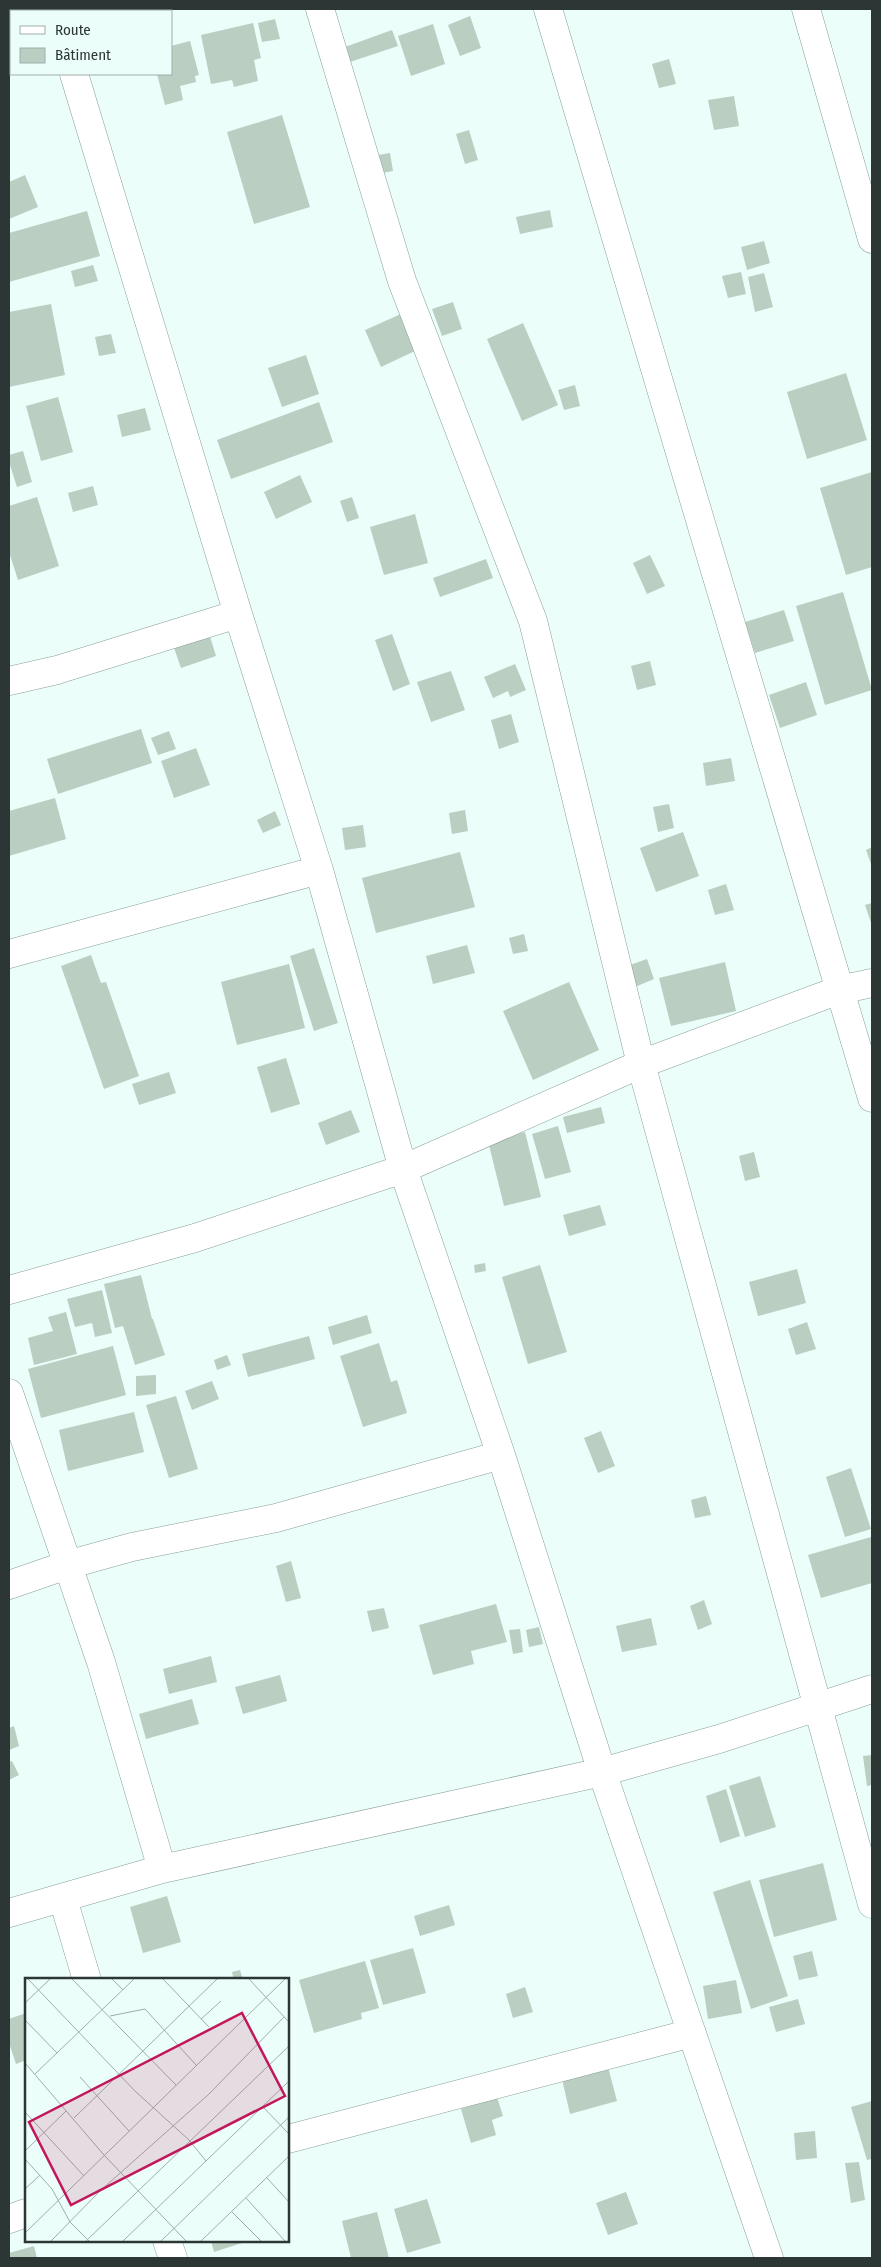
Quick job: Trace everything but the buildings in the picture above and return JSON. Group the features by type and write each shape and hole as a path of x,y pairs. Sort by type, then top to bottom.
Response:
{"street":[{"path":"320,9 402,281 533,621 641,1064 872,1904"},
{"path":"548,9 872,1098"},
{"path":"806,9 871,233"},
{"path":"74,75 238,614 319,870 403,1169 501,1455 602,1772 769,2258"},
{"path":"9,681 57,670 238,614"},
{"path":"9,954 319,870"},
{"path":"9,1290 195,1238 403,1169 641,1064 839,990 872,983"},
{"path":"9,1393 101,1662 162,1869"},
{"path":"9,1585 68,1565 132,1547 276,1518 501,1455"},
{"path":"9,1913 162,1869 602,1772 719,1739 872,1689"},
{"path":"62,1899 86,1978"},
{"path":"289,2139 692,2033"},
{"path":"9,2218 25,2213"},
{"path":"167,2242 173,2258"}]}
